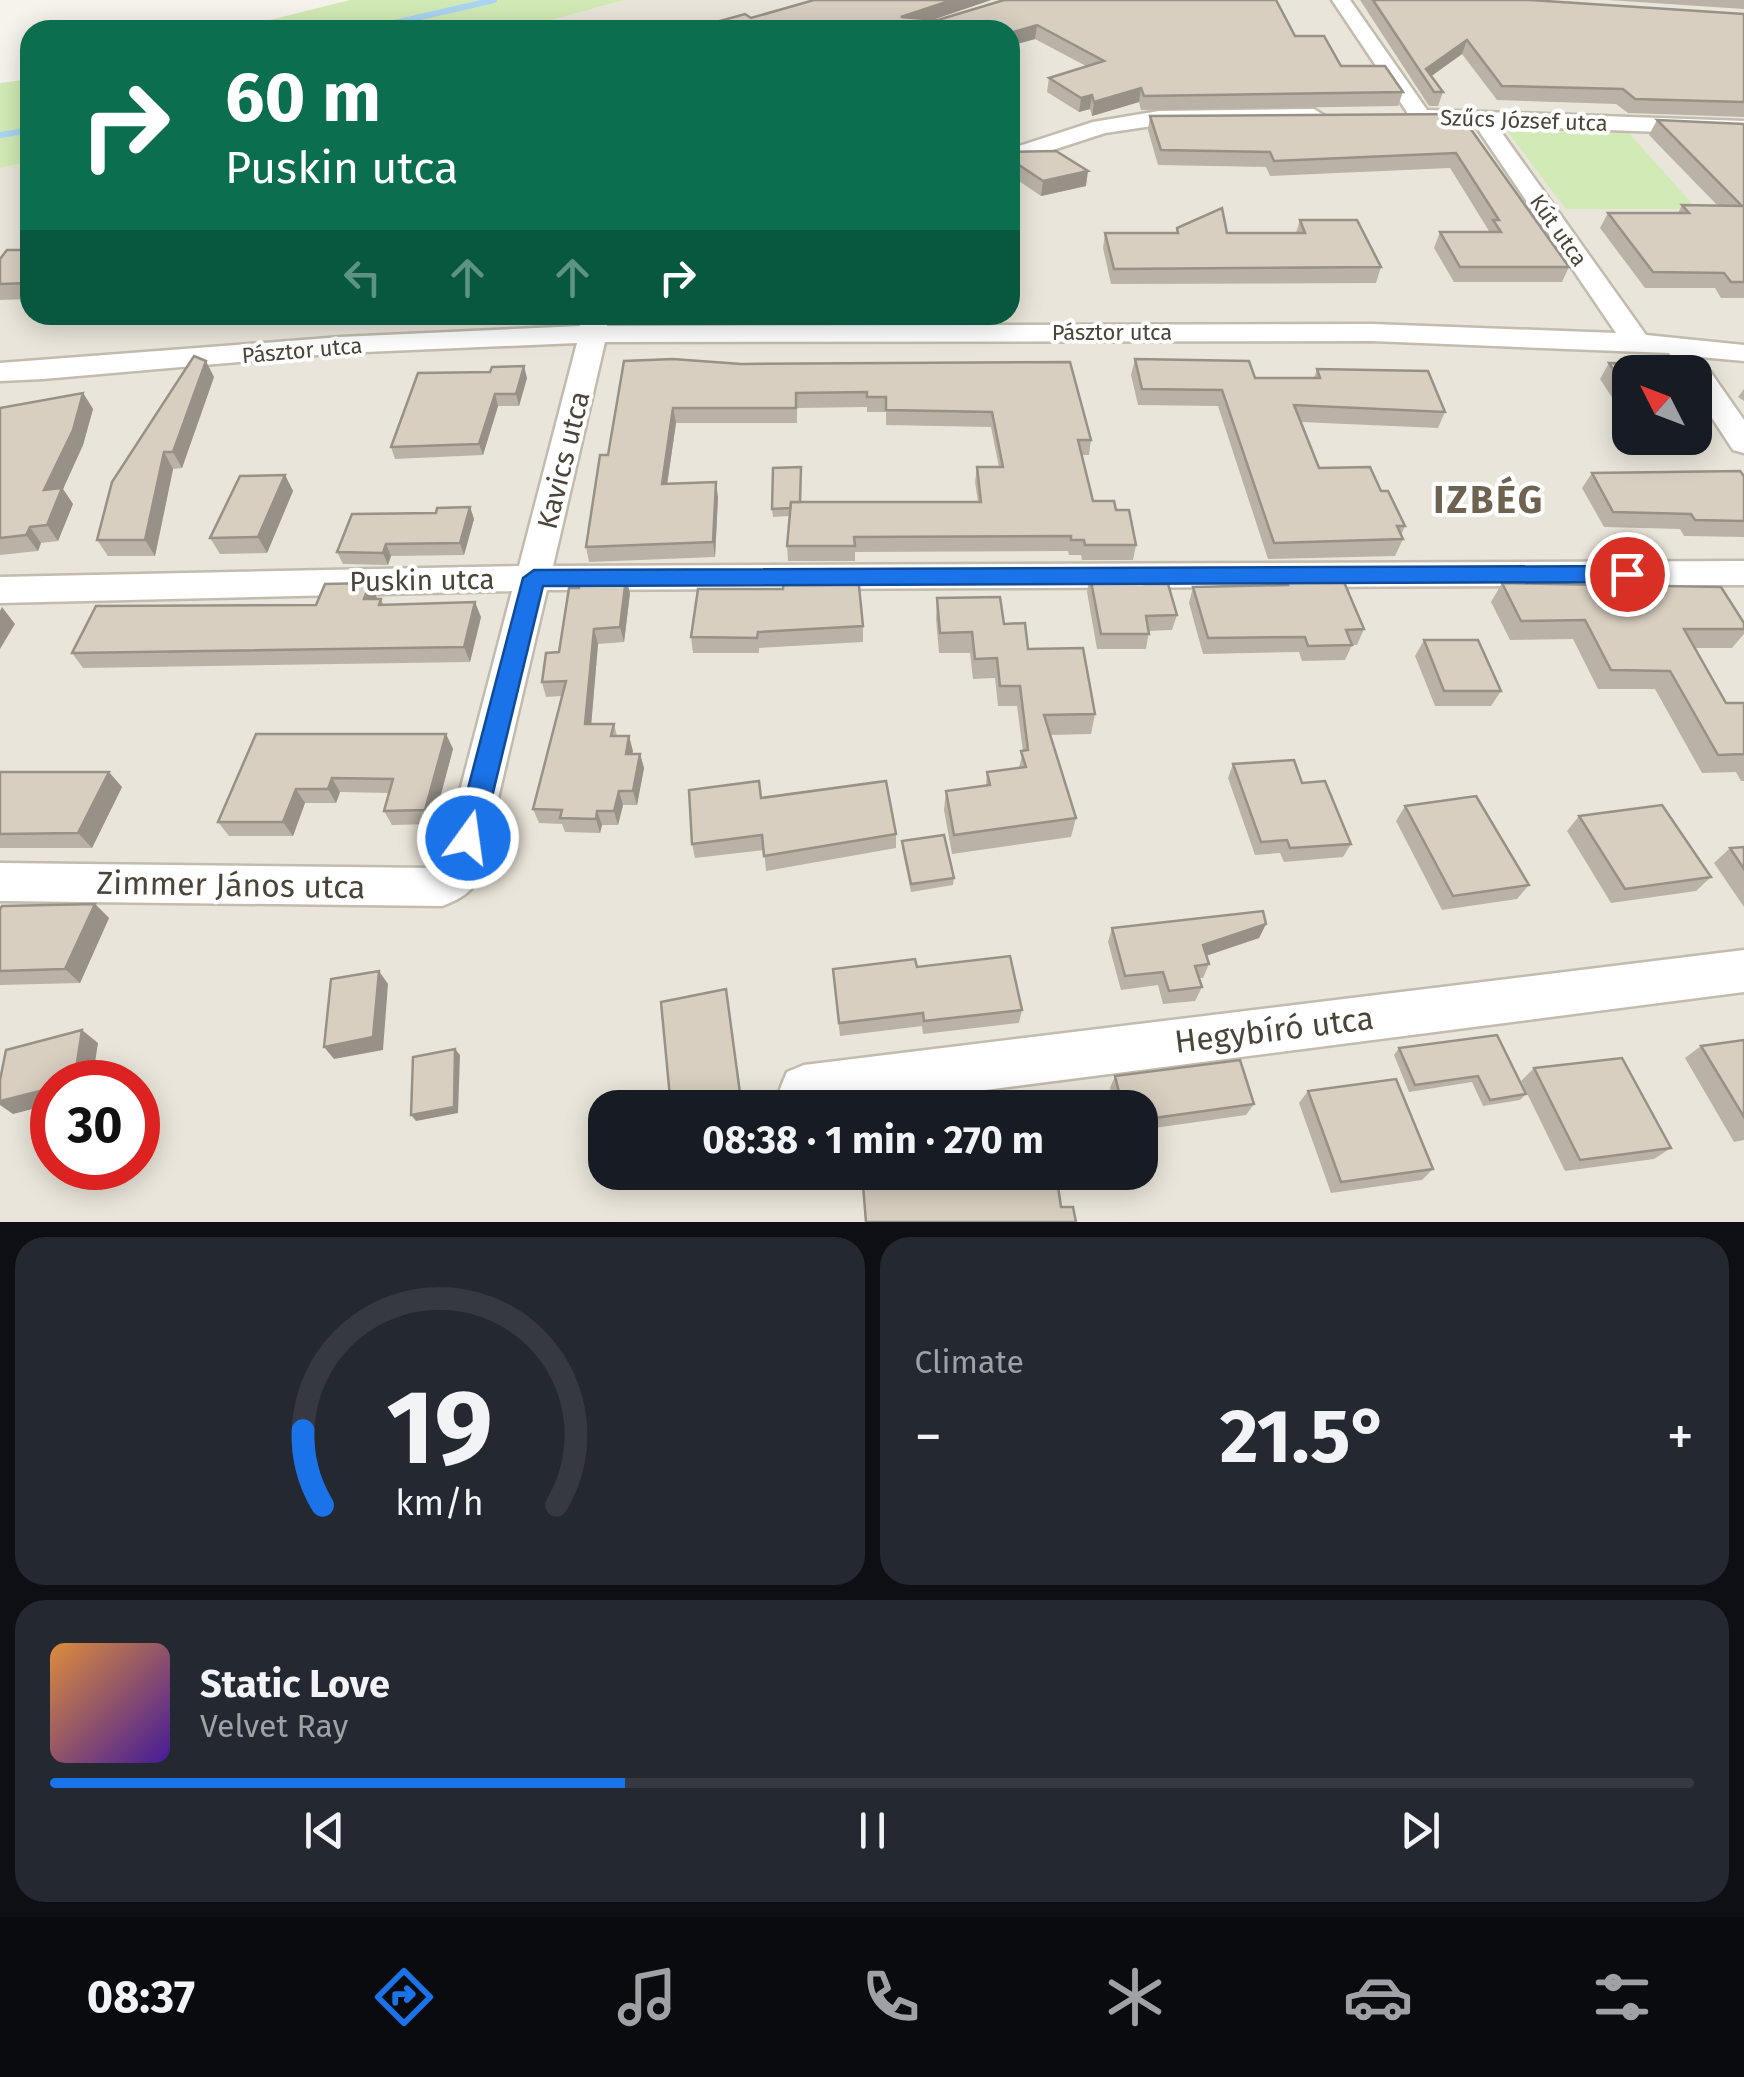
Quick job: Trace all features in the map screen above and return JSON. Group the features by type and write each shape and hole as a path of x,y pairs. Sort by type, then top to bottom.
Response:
{"street":[{"path":"1342,0 1420,116"},
{"path":"1020,154 1102,127 1159,118 1346,116"},
{"name":"Szűcs József utca","path":"1383,116 1744,128"},
{"name":"Kút utca","path":"1481,118 1636,341"},
{"name":"Pásztor utca","path":"0,372 94,370 342,345 593,326 714,325"},
{"name":"Pásztor utca","path":"1020,325 1636,341 1744,353"},
{"name":"Kavics utca","path":"459,875 593,326"},
{"path":"1676,344 1744,443"},
{"name":"Puskin utca","path":"0,590 534,578 1744,574"},
{"name":"Zimmer János utca","path":"0,882 442,887 459,875"},
{"name":"Hegybíró utca","path":"804,1089 1744,971"}],"shaded area":[{"path":"625,0 1744,0 1744,1222 0,1222 0,168 20,164 20,325 1020,325 1020,20 552,20"}],"green space":[{"path":"350,0 625,0 552,20 270,20"},
{"path":"20,80 20,164 0,168 0,83"},
{"path":"1507,131 1627,131 1697,209 1566,209"}],"building":[{"path":"814,0 952,0 901,17 938,20 723,20 745,14 751,18"},
{"path":"1004,0 1276,0 1295,36 1324,36 1341,66 1385,66 1403,92 1144,96 1141,88 1094,102 1092,95 1081,98 1049,78 1104,61 1037,25 1020,30 1020,20 938,20"},
{"path":"1373,0 1530,0 1744,14 1744,102 1635,99 1623,89 1502,86 1467,40 1426,69 1443,92 1434,92"},
{"path":"1460,114 1569,267 1460,267 1440,232 1501,232 1493,220 1499,220 1456,153 1274,161 1270,152 1161,150 1150,116"},
{"path":"1657,120 1744,124 1744,282 1731,282 1724,273 1653,272 1608,213 1689,213 1682,205 1742,206"},
{"path":"1056,151 1088,171 1043,181 1020,166 1020,152"},
{"path":"1222,208 1227,233 1305,233 1300,220 1357,220 1381,267 1114,269 1105,233 1178,233 1177,228"},
{"path":"7,250 20,250 20,283 0,284 0,259"},
{"path":"194,356 206,361 173,452 164,452 145,540 97,540 112,482"},
{"path":"673,359 741,364 1070,362 1091,440 1078,440 1093,501 1114,501 1116,510 1129,510 1136,545 1085,545 1084,540 1071,540 1071,536 854,537 855,546 787,546 791,502 981,502 977,467 1003,467 992,412 886,410 886,397 867,397 867,392 796,393 796,408 673,408 662,484 716,482 713,542 586,547 600,455 608,455 624,361"},
{"path":"1135,359 1249,361 1255,378 1320,378 1317,369 1428,371 1445,412 1294,405 1319,468 1370,467 1381,491 1388,491 1405,526 1397,526 1403,539 1274,543 1222,390 1142,389"},
{"path":"524,366 516,394 495,394 479,444 391,447 418,373 490,372 492,367"},
{"path":"83,393 73,430 44,490 62,488 47,525 30,527 26,535 0,538 0,408"},
{"path":"801,467 800,502 791,502 790,508 772,509 773,468"},
{"path":"1740,471 1744,476 1744,521 1695,520 1691,514 1613,512 1592,473"},
{"path":"285,475 258,537 210,538 240,476"},
{"path":"470,507 460,543 386,544 383,553 337,552 352,514 436,513 437,508"},
{"path":"1284,575 1341,575 1364,629 1346,630 1352,645 1308,646 1305,637 1208,638 1193,587 1288,585"},
{"path":"858,576 863,626 758,632 757,638 691,637 698,589 783,589 784,577"},
{"path":"1090,576 1142,576 1144,584 1168,584 1177,615 1146,616 1149,634 1101,634"},
{"path":"580,578 626,578 620,627 594,629 585,724 614,724 611,736 629,736 626,754 640,754 633,791 619,791 614,811 597,811 596,819 560,818 562,810 533,809 566,681 542,682 546,653 559,652 569,588 579,588"},
{"path":"370,583 364,599 381,599 379,605 475,602 464,647 72,653 96,606 316,605 325,584"},
{"path":"1502,583 1721,587 1744,629 1684,629 1726,703 1744,703 1744,754 1718,755 1670,671 1611,670 1585,620 1521,621"},
{"path":"1000,597 1004,624 1025,623 1028,649 1083,648 1095,714 1044,715 1076,818 954,835 946,791 990,785 987,772 1026,767 1021,751 1028,750 1020,686 1000,686 997,658 975,659 972,632 940,633 937,598"},
{"path":"1424,640 1478,640 1501,691 1444,691"},
{"path":"256,734 446,734 425,810 384,811 393,779 332,778 328,789 296,789 283,822 218,822"},
{"path":"1294,760 1302,783 1325,781 1351,844 1290,848 1287,840 1261,842 1233,764"},
{"path":"0,772 109,772 78,833 0,834"},
{"path":"759,781 761,798 886,781 896,834 764,856 762,835 692,844 689,790"},
{"path":"1476,796 1529,885 1453,896 1405,806"},
{"path":"1662,805 1711,877 1625,889 1579,816"},
{"path":"944,835 954,878 911,884 902,841"},
{"path":"1744,847 1744,869 1730,848"},
{"path":"95,904 65,969 0,971 2,906"},
{"path":"1263,911 1266,924 1203,945 1209,964 1195,966 1202,987 1169,991 1163,972 1125,976 1112,928"},
{"path":"1010,956 1022,1010 924,1021 923,1013 839,1023 833,969 915,959 917,967"},
{"path":"379,971 373,1037 324,1047 331,979"},
{"path":"726,989 740,1090 669,1090 661,1002"},
{"path":"82,1030 77,1060 30,1060 30,1094 0,1101 6,1050"},
{"path":"1497,1035 1526,1094 1490,1100 1478,1076 1415,1085 1399,1048"},
{"path":"1744,1040 1744,1117 1701,1046"},
{"path":"455,1049 454,1107 411,1115 413,1057"},
{"path":"1622,1058 1671,1148 1580,1160 1534,1068"},
{"path":"1240,1060 1254,1104 1158,1117 1158,1090 1118,1090 1115,1076"},
{"path":"1396,1079 1433,1169 1341,1182 1308,1091"},
{"path":"863,1190 1059,1190 1061,1207 1073,1207 1076,1222 866,1222"}],"waterway":[{"path":"407,20 494,0"},
{"path":"0,135 20,132"}],"district":[{"name":"IZBÉG","path":"1489,500"}],"route":[{"path":"468,838 534,578 1627,574"}]}
